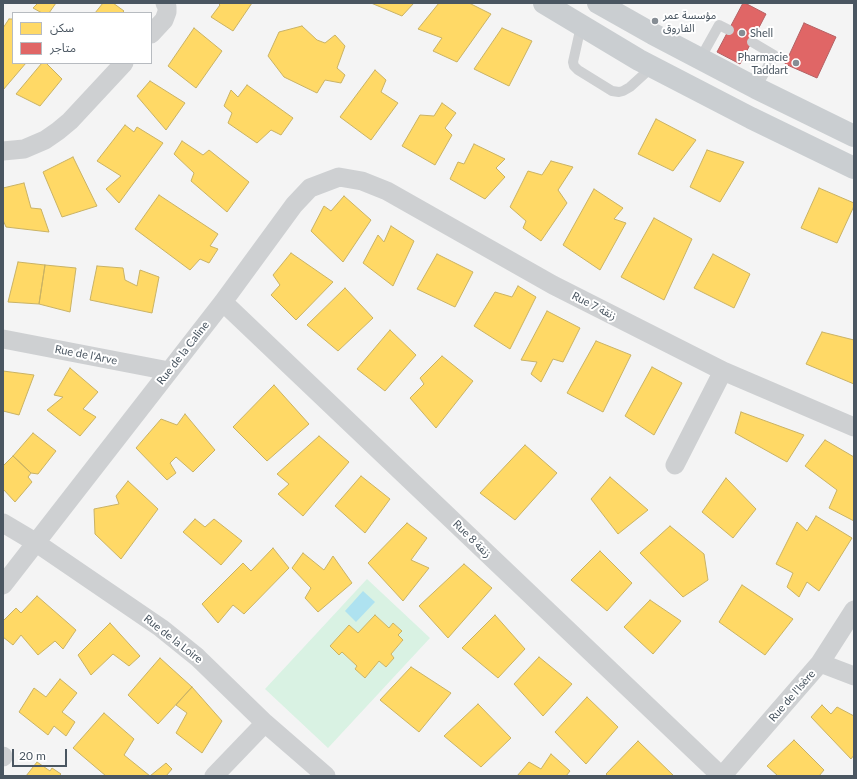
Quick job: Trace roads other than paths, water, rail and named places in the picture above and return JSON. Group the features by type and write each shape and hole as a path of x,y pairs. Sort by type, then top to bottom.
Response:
{"main road":[{"path":"544,3 652,67 751,118 854,168"},
{"path":"598,3 700,59 854,136"}],"street":[{"path":"152,33 164,20 167,12 165,3"},
{"path":"3,151 24,149 44,140 58,131 70,121 123,64"},
{"name":"Rue de la Caline","path":"3,585 223,302 294,205 310,188 339,177"},
{"name":"Rue 7 زنقة","path":"339,177 362,181 387,191 553,286 723,371 854,427"},
{"name":"Rue 8 زنقة","path":"223,302 721,776"},
{"name":"Rue de l'Arve","path":"3,339 169,371"},
{"path":"675,465 723,371"},
{"name":"Rue de la Loire","path":"3,523 35,542 161,628 197,657 265,723 326,776"},
{"name":"Rue de l'Isère","path":"721,776 820,663 854,610"},
{"path":"820,663 854,676"},
{"path":"214,776 265,723"}],"lane":[{"path":"700,59 719,24 728,30"},
{"path":"581,26 573,62 574,66 612,91 619,92 630,87 652,67"},
{"path":"752,42 774,55 756,88"}],"water":[{"path":"363,591 375,602 356,622 345,611"}],"place":[{"name":"مؤسسة عمر الفاروق","path":"655,21"},
{"name":"Shell","path":"742,33"},
{"name":"Pharmacie Taddart","path":"796,63"}]}
